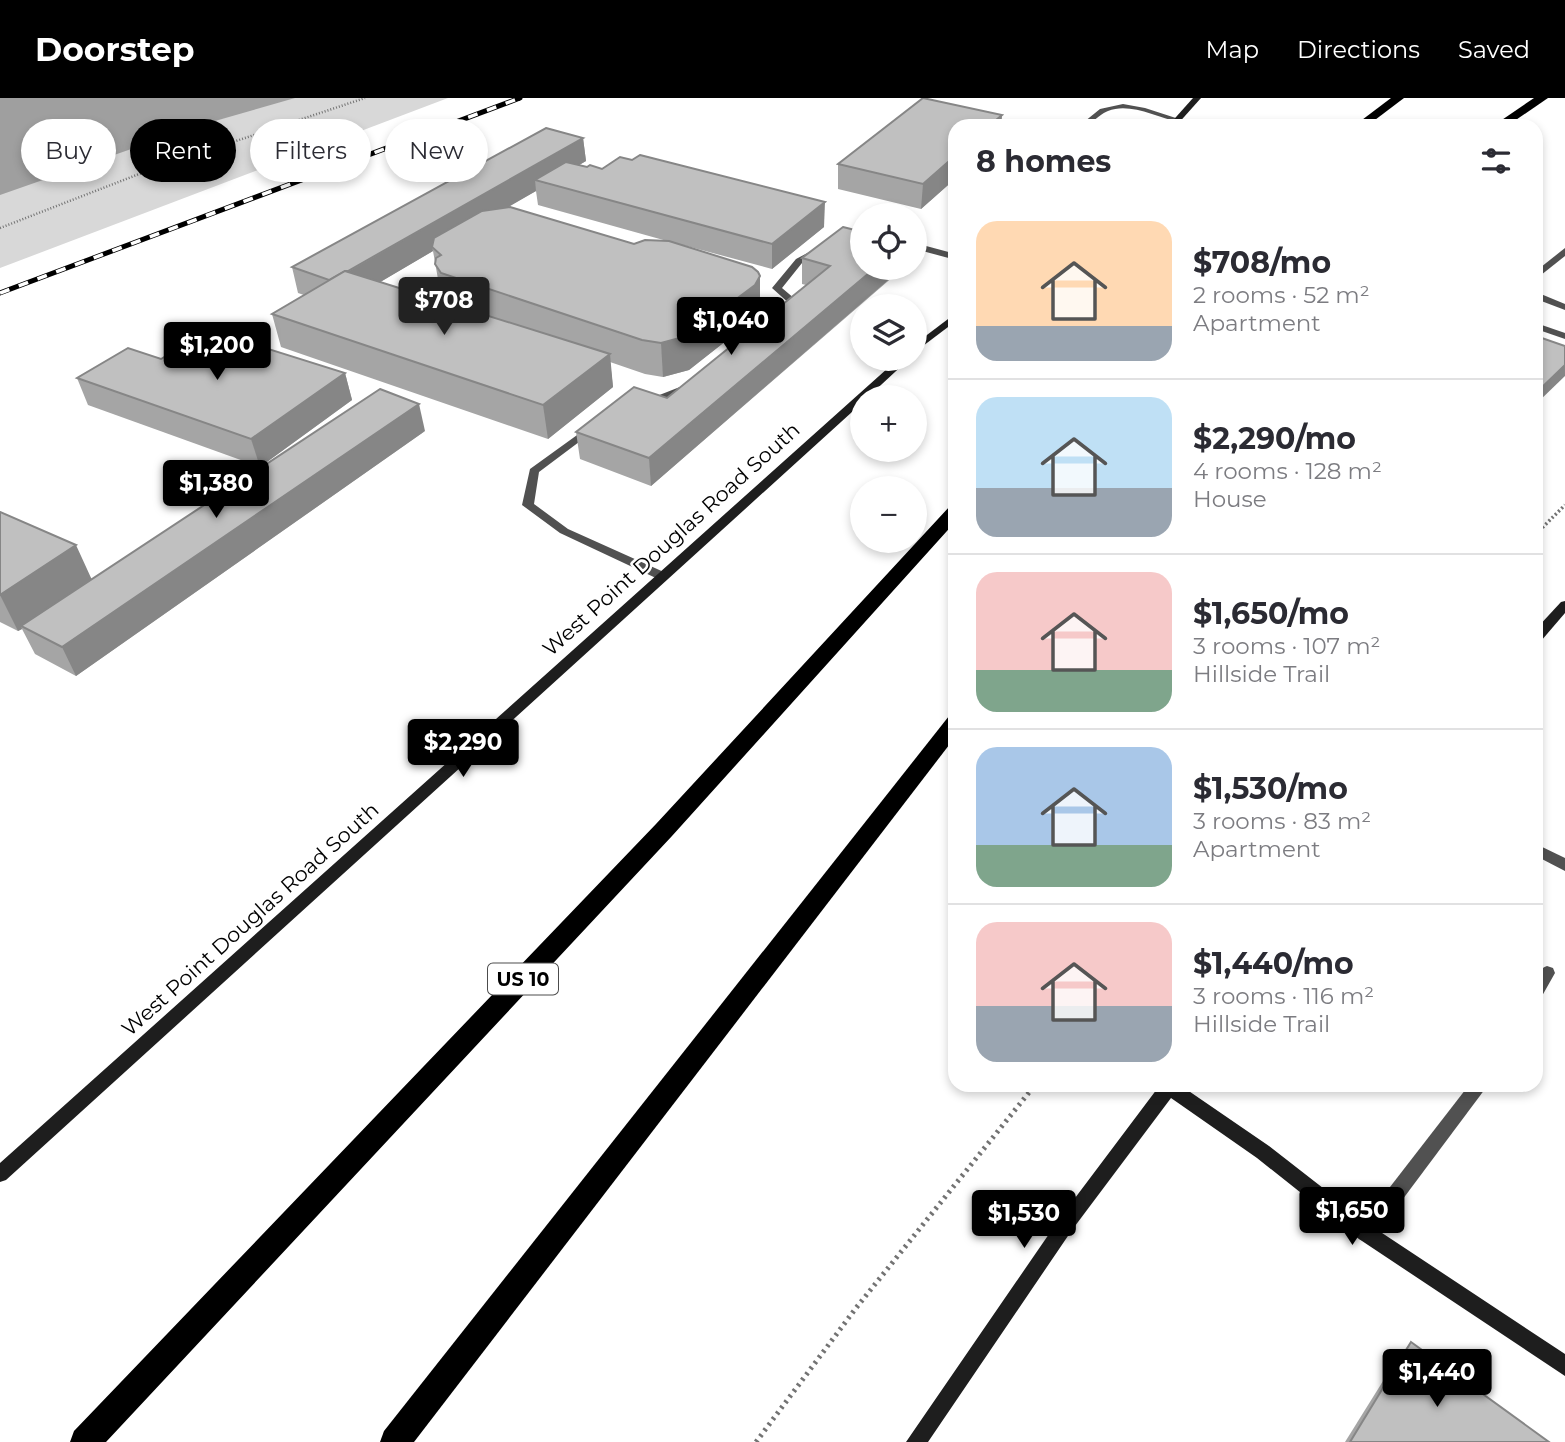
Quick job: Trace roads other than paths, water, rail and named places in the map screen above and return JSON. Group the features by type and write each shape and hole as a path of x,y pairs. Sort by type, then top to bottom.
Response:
{"highway":[{"path":"1370,119 1398,98"},
{"path":"1505,119 1530,98"},
{"path":"1508,119 1542,98"},
{"name":"US 10","path":"85,1442 664,830 948,519"},
{"path":"395,1442 948,731"}],"street":[{"path":"1179,119 1197,98"},
{"path":"927,339 948,322"},
{"name":"West Point Douglas Road South","path":"0,1174 891,371"},
{"path":"1543,630 1565,605"},
{"path":"916,1442 1066,1224 1165,1092"},
{"path":"1178,1092 1263,1152 1366,1233 1565,1366"}],"lane":[{"path":"1092,119 1103,110 1113,107 1126,107 1163,119"},
{"path":"786,314 797,305 776,288 799,261 831,245"},
{"path":"927,249 948,255"},
{"path":"1543,270 1565,251"},
{"path":"1543,298 1565,307"},
{"path":"1543,328 1565,336"},
{"path":"633,408 686,389 697,381"},
{"path":"597,425 585,431 534,471 528,505 564,531 662,576"},
{"path":"1543,853 1565,865"},
{"path":"1543,980 1547,973"},
{"path":"1366,1233 1474,1092"}],"railway":[{"path":"0,293 520,98"}]}
